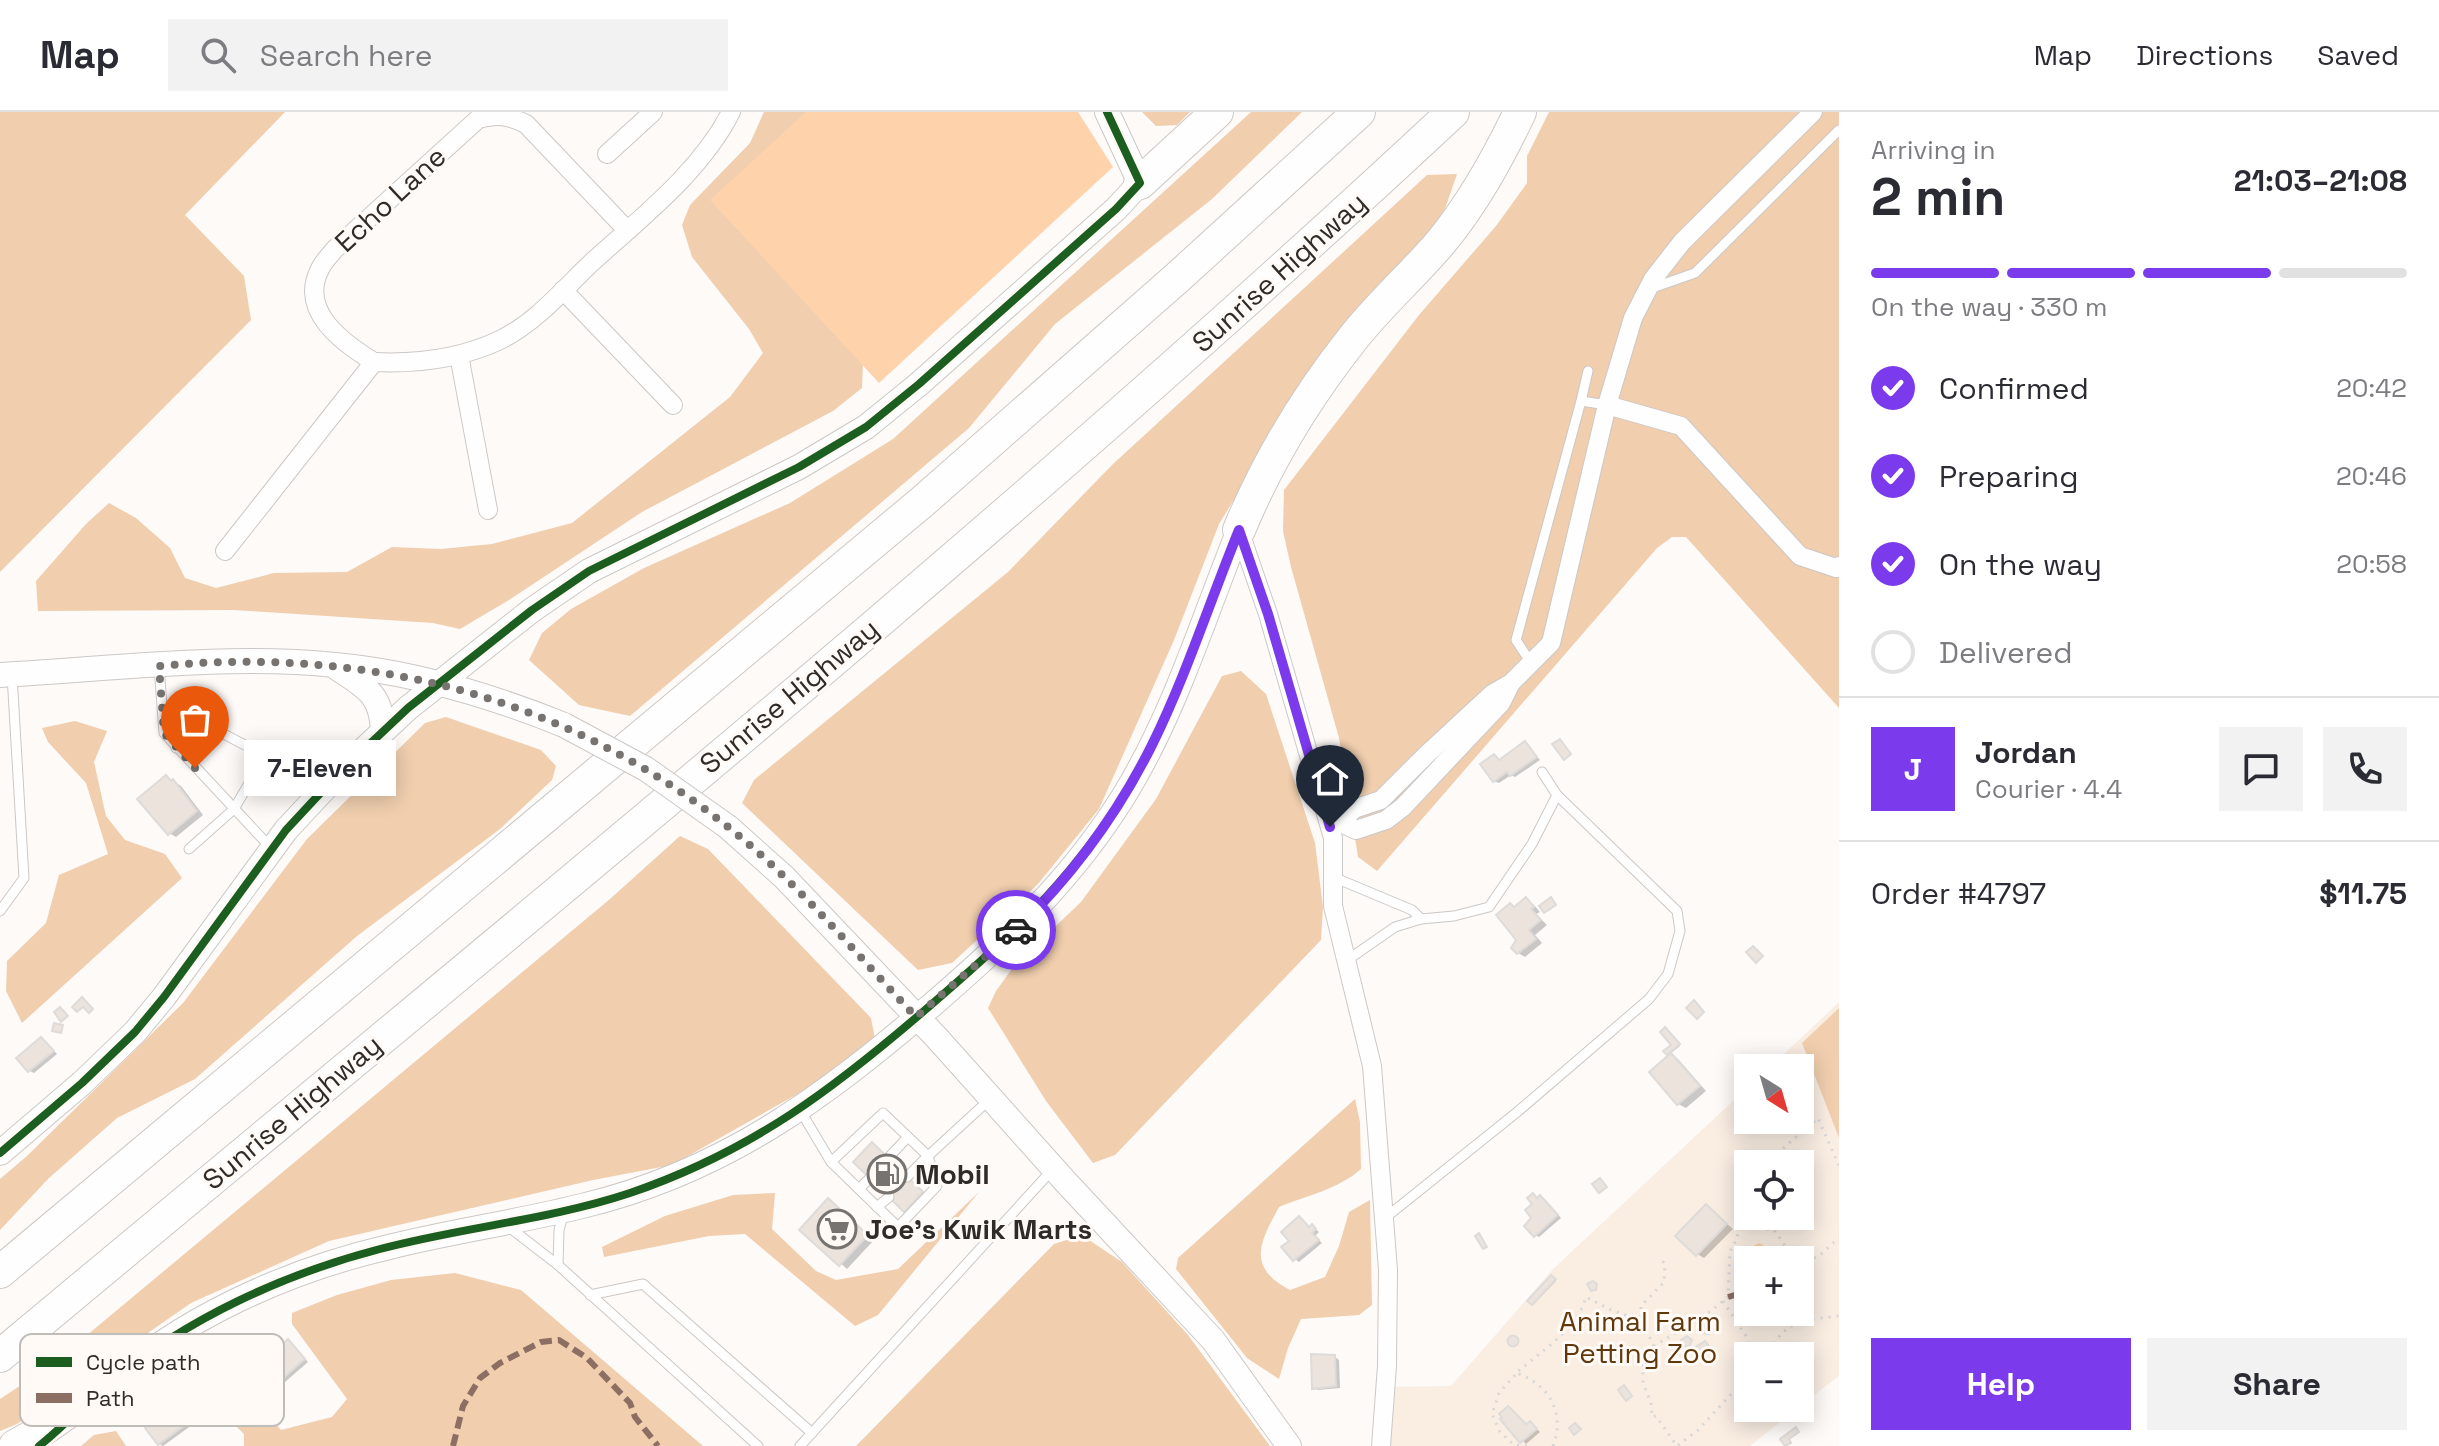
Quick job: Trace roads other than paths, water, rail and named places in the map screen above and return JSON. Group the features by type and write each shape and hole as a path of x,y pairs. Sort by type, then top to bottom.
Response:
{"highway":[{"path":"1140,183 1217,112"},
{"path":"0,1272 922,502 1156,297 1359,112"},
{"name":"Sunrise Highway","path":"26,1334 951,560 1250,298 1453,112"},
{"path":"1239,530 1278,449 1303,407 1370,317 1433,251 1466,210 1520,112"},
{"name":"Sunrise Highway","path":"0,1356 20,1339"},
{"path":"15,1446 48,1426"}],"street":[{"path":"607,154 653,112"},
{"path":"225,551 374,362 402,363 459,355 503,339 532,320 679,181 709,147 731,112"},
{"path":"0,1153 82,1083 135,1032 172,987 272,849 324,788 383,730 532,610 589,571 799,467 866,427 1072,249 1140,183 1107,112"},
{"path":"1335,825 1356,830 1386,820 1403,807 1432,762 1501,703 1511,683 1551,643 1607,405 1633,318 1648,289 1682,242 1813,112"},
{"name":"Echo Lane","path":"374,362 344,343 325,323 315,301 320,268 335,249 478,119 509,116 526,124 627,230"},
{"path":"563,290 673,405"},
{"path":"459,355 488,510"},
{"path":"1607,405 1681,426 1800,556 1838,571"},
{"path":"1239,530 1335,825 1333,906 1372,1066 1385,1218 1387,1366 1381,1446"},
{"path":"180,1334 240,1300 286,1279 386,1247 564,1210 628,1193 697,1167 749,1142 800,1110 869,1057 998,947 1075,866 1138,772 1166,715 1239,530"},
{"path":"6,675 228,662 332,665 438,684 509,705 564,725 646,769 728,827 784,877 1213,1340 1289,1446"},
{"path":"332,665 376,698 382,710 383,730"},
{"path":"39,1446 62,1426"}],"lane":[{"path":"1648,289 1695,273 1839,130"},
{"path":"1531,663 1516,640 1588,371"},
{"path":"1581,401 1607,405"},
{"path":"159,666 164,733 272,849"},
{"path":"0,911 24,878 6,675"},
{"path":"176,748 220,732 258,752 262,761 234,809 189,849"},
{"path":"1385,1218 1516,1113 1649,999 1668,974 1680,931 1677,911 1557,795 1542,772"},
{"path":"1346,961 1395,927 1421,919 1454,916 1489,907 1532,844 1557,795"},
{"path":"1333,877 1412,910 1421,919"},
{"path":"907,1177 991,1097"},
{"path":"800,1110 831,1162 898,1227 937,1186 928,1156 883,1113 831,1162"},
{"path":"888,1158 908,1137"},
{"path":"800,1446 1053,1169"},
{"path":"859,1189 870,1178"},
{"path":"877,1207 889,1197"},
{"path":"558,1265 559,1230 564,1210"},
{"path":"503,1223 558,1265 758,1446"},
{"path":"590,1295 643,1284 812,1433"}],"place":[{"name":"7-Eleven","path":"195,768"},
{"name":"Mobil","path":"887,1174"},
{"name":"Joe's Kwik Marts","path":"837,1229"}],"park label":[{"name":"Animal Farm Petting Zoo","path":"1640,1337"}]}
